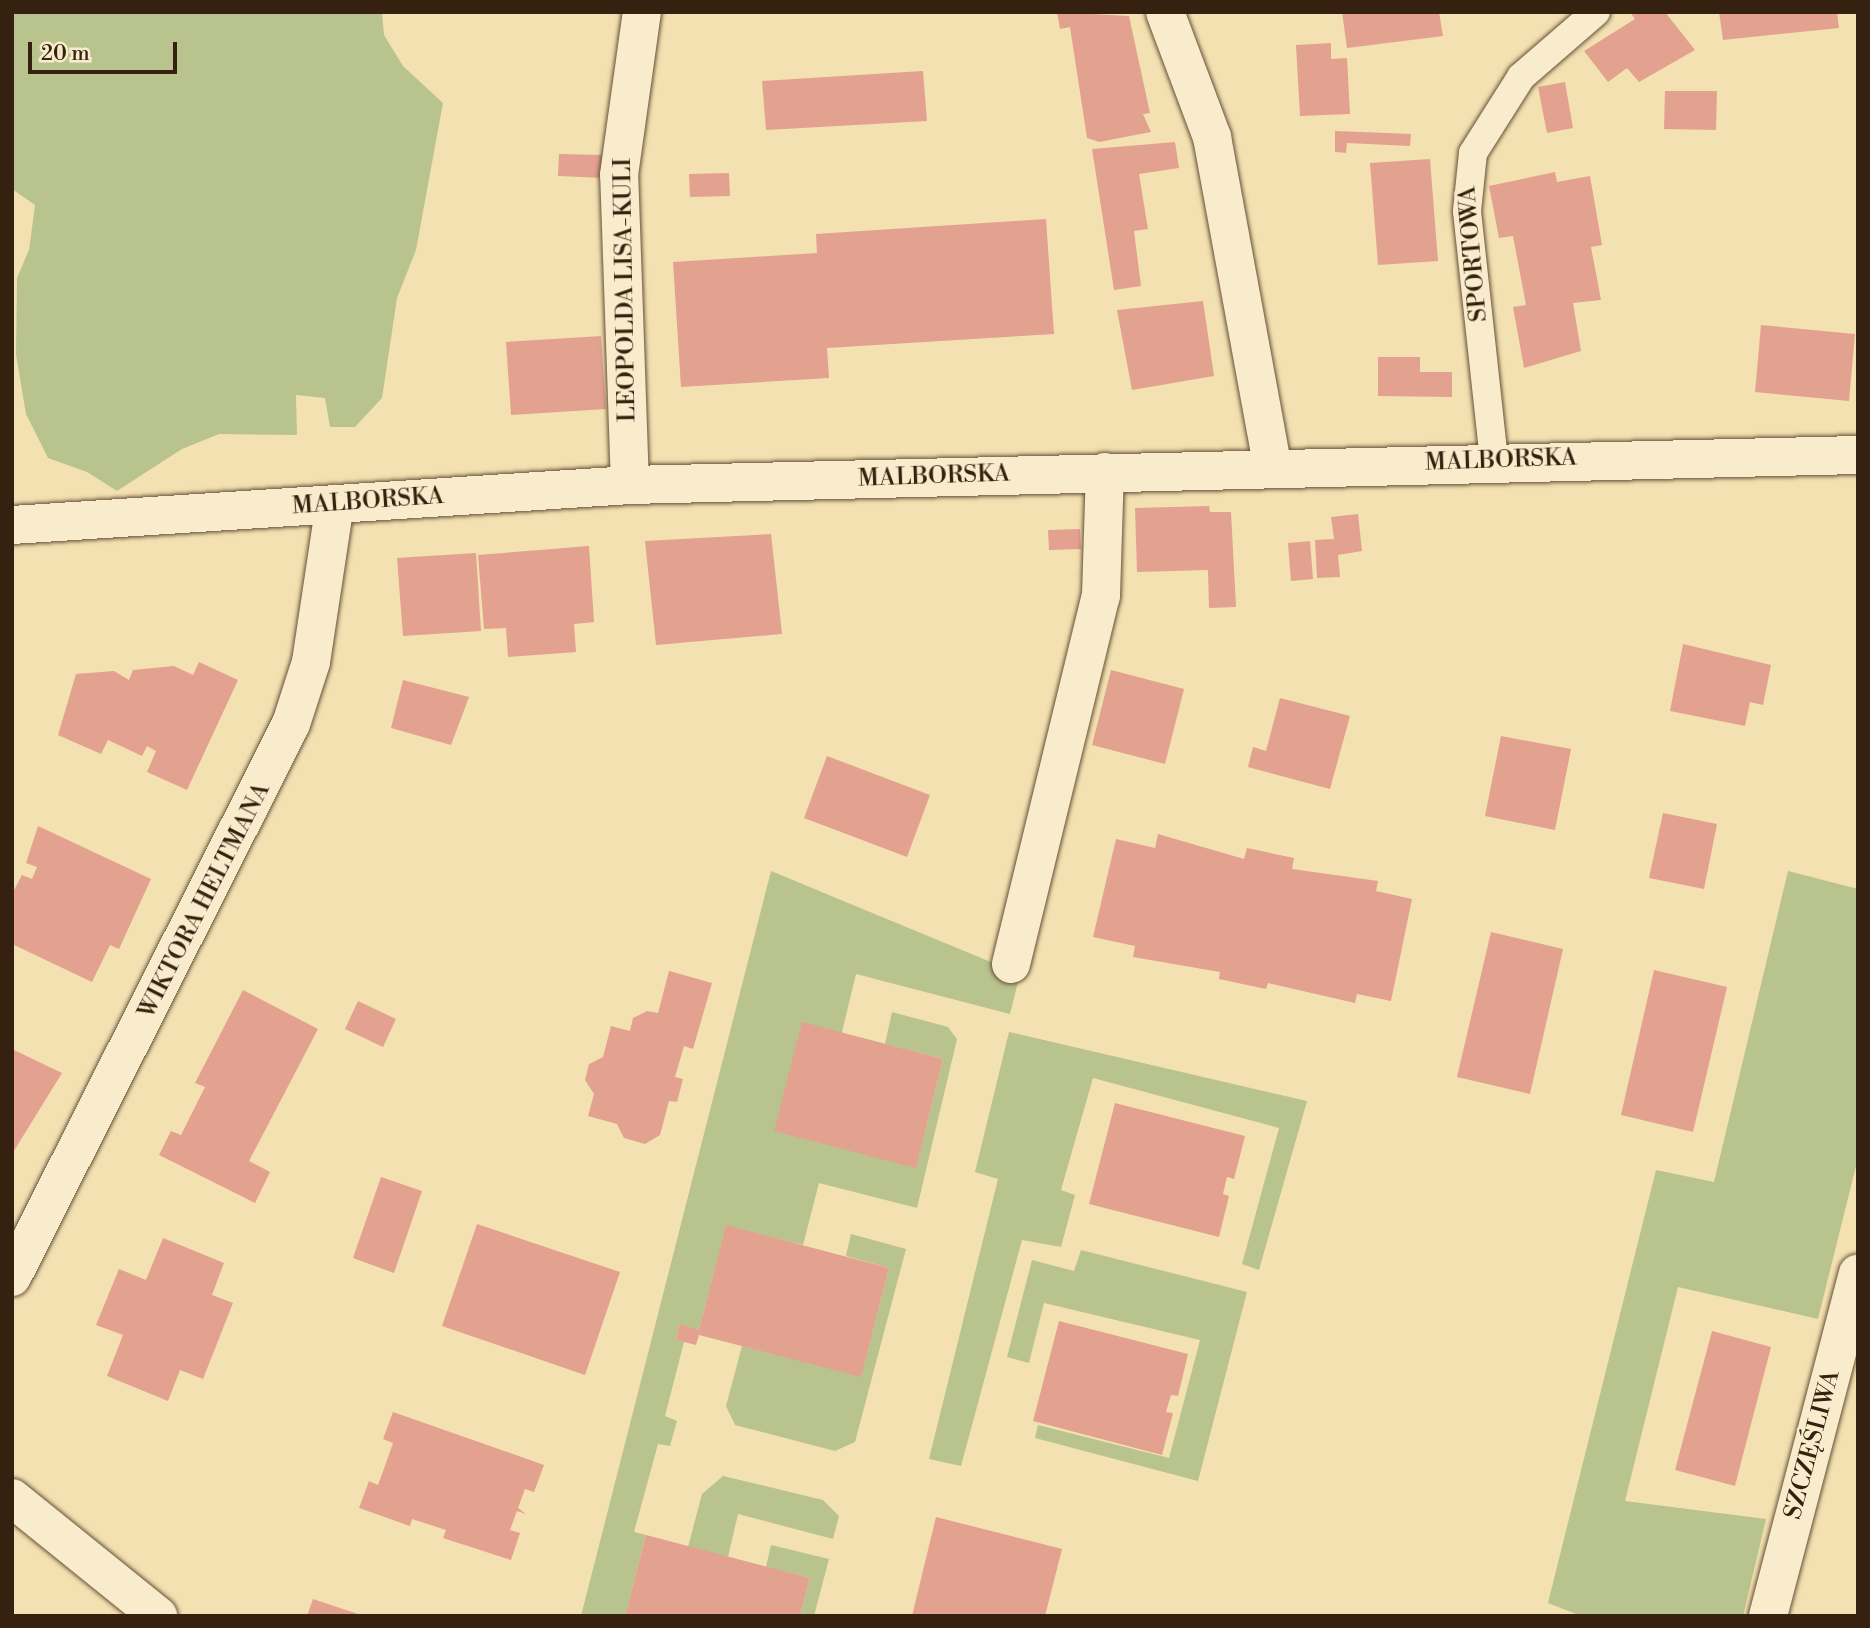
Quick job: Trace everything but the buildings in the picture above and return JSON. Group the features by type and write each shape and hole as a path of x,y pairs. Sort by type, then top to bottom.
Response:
{"street":[{"name":"LEOPOLDA LISA-KULI","path":"630,485 619,175 642,12"},
{"path":"1165,12 1212,137 1273,468"},
{"name":"MALBORSKA","path":"12,525 630,485 1494,460 1858,455"},
{"path":"1011,964 1101,596 1105,472"},
{"name":"WIKTORA HELTMANA","path":"12,1277 291,724 319,623 335,504"},
{"name":"SZCZĘŚLIWA","path":"1769,1616 1858,1274"},
{"path":"12,1498 158,1616"}],"lane":[{"name":"SPORTOWA","path":"1494,460 1467,211 1472,153 1521,77 1596,12"}],"green space":[{"path":"12,12 382,12 384,35 403,66 443,103 416,250 397,298 382,398 355,427 330,427 325,398 296,395 297,435 219,434 182,449 117,491 87,472 48,458 26,414 16,355 17,278 29,250 35,205 12,189"},
{"path":"771,871 1020,974 1010,1014 856,974 842,1032 916,1167 943,1059 885,1044 892,1012 948,1027 957,1039 917,1208 819,1183 803,1245 726,1226 699,1330 680,1325 676,1340 684,1342 665,1416 677,1421 670,1446 658,1444 634,1532 646,1535 625,1616 581,1616"},
{"path":"1788,871 1858,889 1858,1158 1818,1319 1678,1287 1625,1501 1766,1519 1743,1616 1581,1616 1548,1603 1656,1170 1714,1182"},
{"path":"1009,1032 1307,1101 1259,1270 1242,1264 1279,1128 1093,1078 1061,1190 1075,1195 1061,1247 1022,1240 961,1466 929,1459 998,1179 975,1172"},
{"path":"851,1234 906,1249 855,1442 835,1451 735,1425 726,1406 742,1346 861,1376 889,1268 846,1256"},
{"path":"1081,1250 1247,1292 1198,1481 1035,1438 1038,1425 1169,1458 1200,1340 1044,1303 1029,1363 1007,1357 1032,1260 1074,1271"},
{"path":"723,1476 823,1500 839,1516 833,1539 738,1514 728,1557 688,1547 702,1494"},
{"path":"771,1545 829,1559 814,1616 800,1616 810,1578 766,1567"}]}
